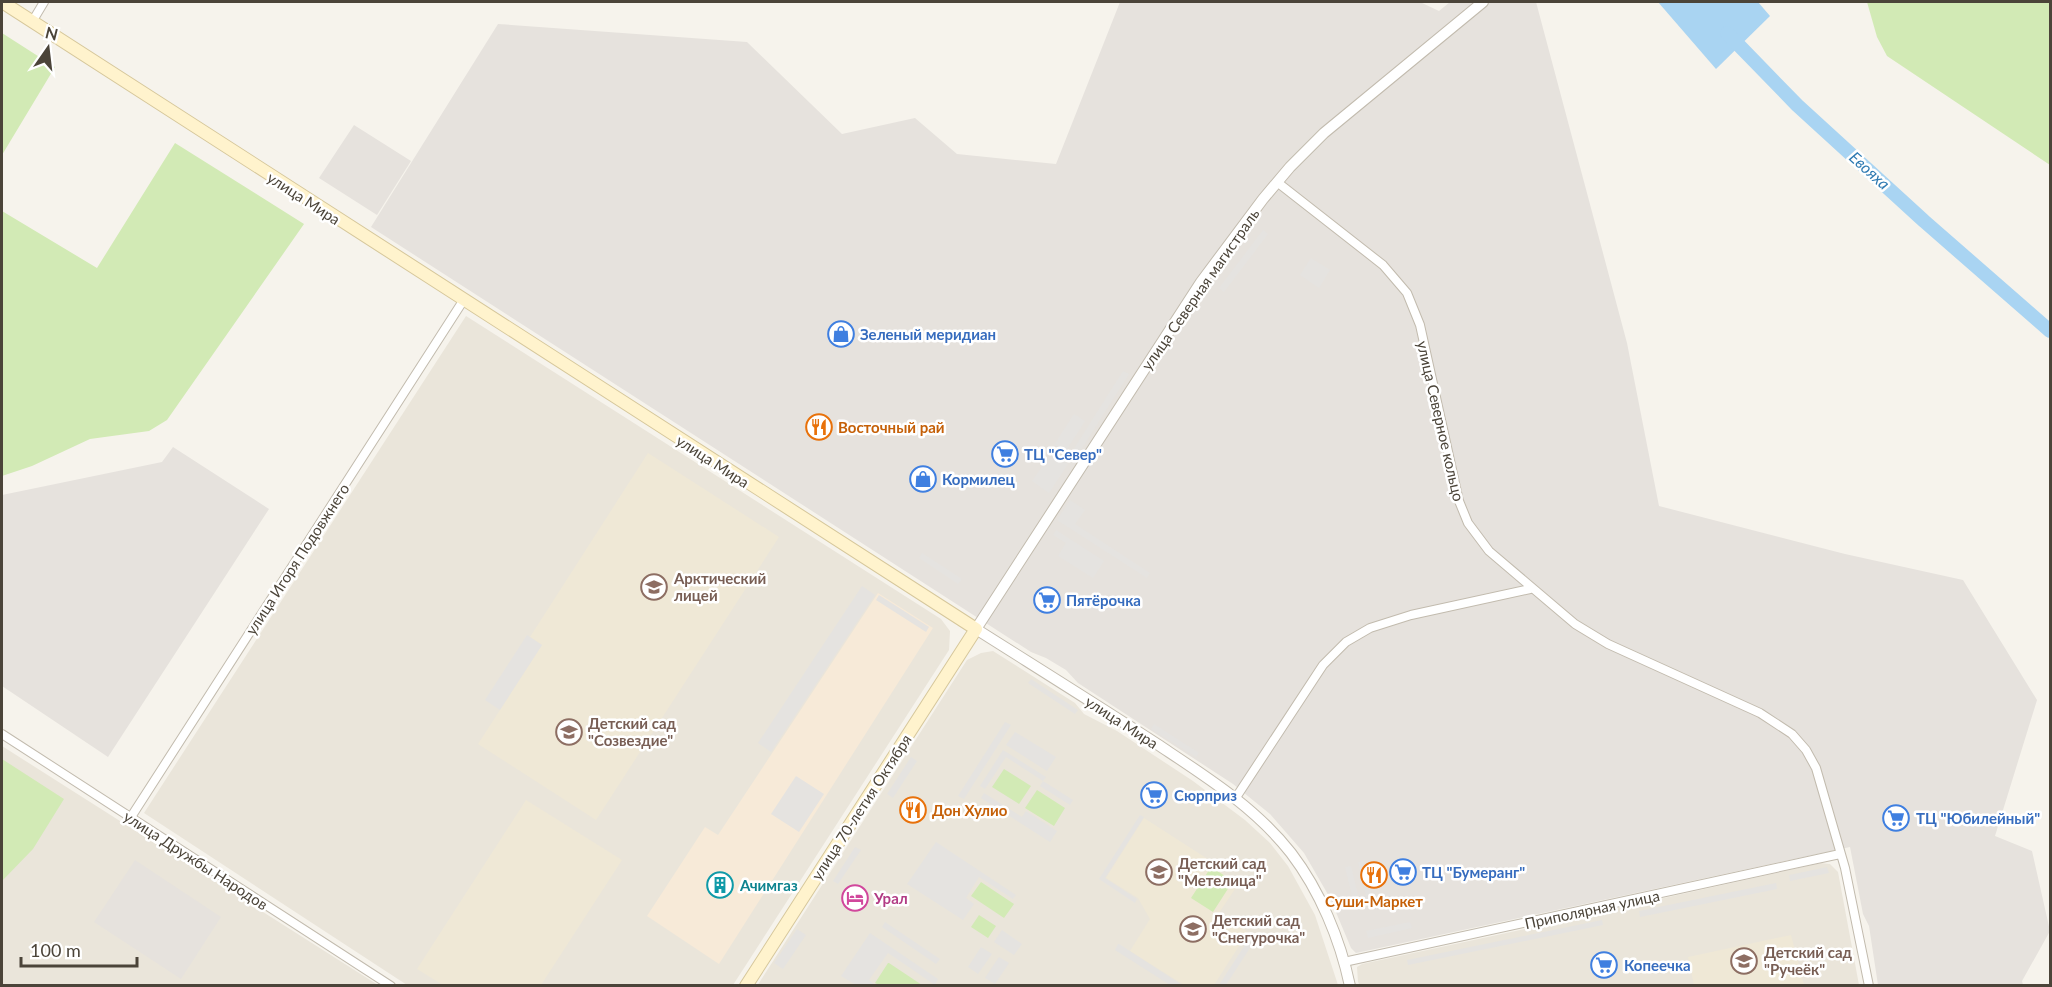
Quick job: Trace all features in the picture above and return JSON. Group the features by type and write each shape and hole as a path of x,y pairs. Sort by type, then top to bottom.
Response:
{"main road":[{"name":"улица Мира","path":"2,2 463,301 976,629"},
{"name":"улица 70-летия Октября","path":"746,986 976,629"}],"street":[{"path":"32,21 44,2"},
{"name":"улица Северная магистраль","path":"976,629 1201,282 1277,182 1324,133 1483,2"},
{"name":"улица Северное кольцо","path":"1277,182 1383,265 1407,293 1420,325 1463,513 1485,547 1530,589 1592,635 1760,714 1792,734 1806,750 1816,768 1840,854 1869,986"},
{"name":"улица Игоря Подовжнего","path":"131,817 463,301"},
{"path":"1235,798 1323,665 1346,642 1370,628 1411,615 1530,589"},
{"name":"улица Мира","path":"976,629 1138,732 1235,798 1269,828 1302,869 1329,919 1350,986"},
{"name":"улица Дружбы Народов","path":"2,734 391,986"},
{"name":"Приполярная улица","path":"1344,962 1840,854"}],"shaded area":[{"path":"1120,2 1420,2 1439,11 1450,2 1536,2 1627,343 1659,506 1845,554 1963,580 2037,700 1995,836 2032,851 2050,931 2022,981 2023,985 1878,985 1869,926 1863,914 1850,847 1356,953 1351,948 1330,898 1304,853 1270,814 1233,784 1078,683 1066,670 1031,652 371,227 498,24 747,42 842,134 915,118 957,154 1056,164"},
{"path":"354,125 411,161 377,215 319,178"},
{"path":"1263,230 1268,234 1224,292 1219,288"},
{"path":"1311,258 1330,270 1319,288 1300,275"},
{"path":"466,316 941,619 950,631 949,650 733,985 407,985 144,813"},
{"path":"1123,371 1129,374 1077,456 1072,452"},
{"path":"1074,414 1085,421 1065,452 1054,445"},
{"path":"173,447 269,509 108,757 2,686 2,495 162,462"},
{"name":"Арктический лицей","path":"648,453 779,537 596,820 478,744 542,645 530,637"},
{"path":"1052,453 1068,464 1049,493 1032,481"},
{"path":"1070,500 1085,510 1075,524 1150,573 1147,578 1057,520"},
{"path":"1056,530 1104,561 1093,578 1058,556 1066,543 1053,535"},
{"path":"922,553 962,579 958,584 919,558"},
{"path":"862,586 875,595 771,752 758,743"},
{"path":"878,593 933,628 719,964 647,916 705,827 718,835"},
{"path":"879,595 929,627 926,632 876,600"},
{"path":"527,635 542,645 500,710 485,700"},
{"path":"993,651 1075,703 1084,714 1117,731 1193,781 1245,820 1270,843 1288,866 1315,915 1338,985 757,986 967,660 981,653"},
{"path":"1031,679 1078,710 1075,714 1028,683"},
{"path":"1005,722 1011,725 964,799 958,796"},
{"path":"1154,724 1199,753 1196,757 1151,729"},
{"path":"1015,732 1056,757 1047,771 1006,745"},
{"path":"2,746 378,985 2,985"},
{"path":"1003,750 1046,777 1043,781 1006,757 985,789 980,786"},
{"path":"911,757 917,761 893,798 887,794"},
{"path":"796,776 824,794 799,832 771,814"},
{"path":"1043,781 1073,800 1070,805 1040,786"},
{"path":"984,793 1022,817 1026,811 1057,831 1050,842 981,798"},
{"path":"526,800 622,860 541,985 443,985 417,969"},
{"path":"1140,815 1144,817 1105,878 1137,899 1135,903 1099,879"},
{"path":"1144,818 1214,863 1212,867 1239,883 1219,913 1248,932 1214,985 1184,985 1130,951 1150,919 1138,898 1106,878"},
{"path":"936,842 1016,895 1013,899 979,877 966,898 974,904 963,920 907,884"},
{"path":"855,847 861,850 838,884 833,881"},
{"path":"135,860 221,917 181,979 94,922"},
{"path":"1364,861 1373,900 1367,901 1358,862"},
{"path":"1821,863 1830,864 1838,872 1859,985 1360,986 1358,982 1357,967 1362,964 1562,921 1588,918 1601,912"},
{"path":"1351,866 1360,903 1354,904 1345,867"},
{"path":"1827,867 1829,873 1790,881 1789,875"},
{"path":"1776,883 1777,889 1640,917 1639,911"},
{"path":"1602,920 1603,925 1408,965 1407,960"},
{"path":"885,922 940,959 936,964 882,927"},
{"path":"1410,922 1412,928 1368,938 1366,931"},
{"path":"797,929 806,935 783,969 774,963"},
{"path":"1002,930 1022,944 1014,955 994,942"},
{"path":"870,933 938,979 935,985 888,953 869,980 875,985 856,985 841,976"},
{"path":"1252,934 1257,937 1226,985 1219,985"},
{"name":"Детский сад \"Ручеёк\"","path":"1791,935 1804,985 1694,985 1688,957"},
{"path":"1118,944 1182,985 1170,985 1115,950"},
{"path":"981,947 992,954 978,974 968,967"},
{"path":"999,957 1009,963 995,984 985,978"}],"green space":[{"path":"1867,2 2050,2 2050,165 1887,56 1877,37"},
{"path":"2,33 55,67 2,155"},
{"path":"175,143 304,224 167,420 149,431 90,439 32,466 2,476 2,211 97,268"},
{"path":"2,759 64,799 33,849 2,881"},
{"path":"1004,769 1031,786 1019,804 992,787"},
{"path":"1037,790 1065,808 1054,826 1025,808"},
{"path":"1211,867 1233,881 1213,912 1191,898"},
{"path":"981,882 1014,904 1004,918 971,896"},
{"path":"979,915 996,926 988,938 971,927"},
{"path":"888,963 922,985 879,985 875,983"}],"water":[{"path":"1658,2 1758,2 1770,16 1716,69"}],"waterway":[{"name":"Евояха","path":"1727,33 1797,105 1924,221 2050,331"}],"place":[{"name":"Зеленый меридиан","path":"841,334"},
{"name":"Восточный рай","path":"819,427"},
{"name":"ТЦ \"Север\"","path":"1005,454"},
{"name":"Кормилец","path":"923,479"},
{"name":"Арктический лицей","path":"654,587"},
{"name":"Пятёрочка","path":"1047,600"},
{"name":"Детский сад \"Созвездие\"","path":"569,732"},
{"name":"Сюрприз","path":"1154,795"},
{"name":"Дон Хулио","path":"913,810"},
{"name":"ТЦ \"Юбилейный\"","path":"1896,818"},
{"name":"Детский сад \"Метелица\"","path":"1159,872"},
{"name":"ТЦ \"Бумеранг\"","path":"1403,872"},
{"name":"Суши-Маркет","path":"1374,875"},
{"name":"Ачимгаз","path":"720,885"},
{"name":"Урал","path":"855,898"},
{"name":"Детский сад \"Снегурочка\"","path":"1193,929"},
{"name":"Детский сад \"Ручеёк\"","path":"1744,961"},
{"name":"Копеечка","path":"1604,965"}]}
